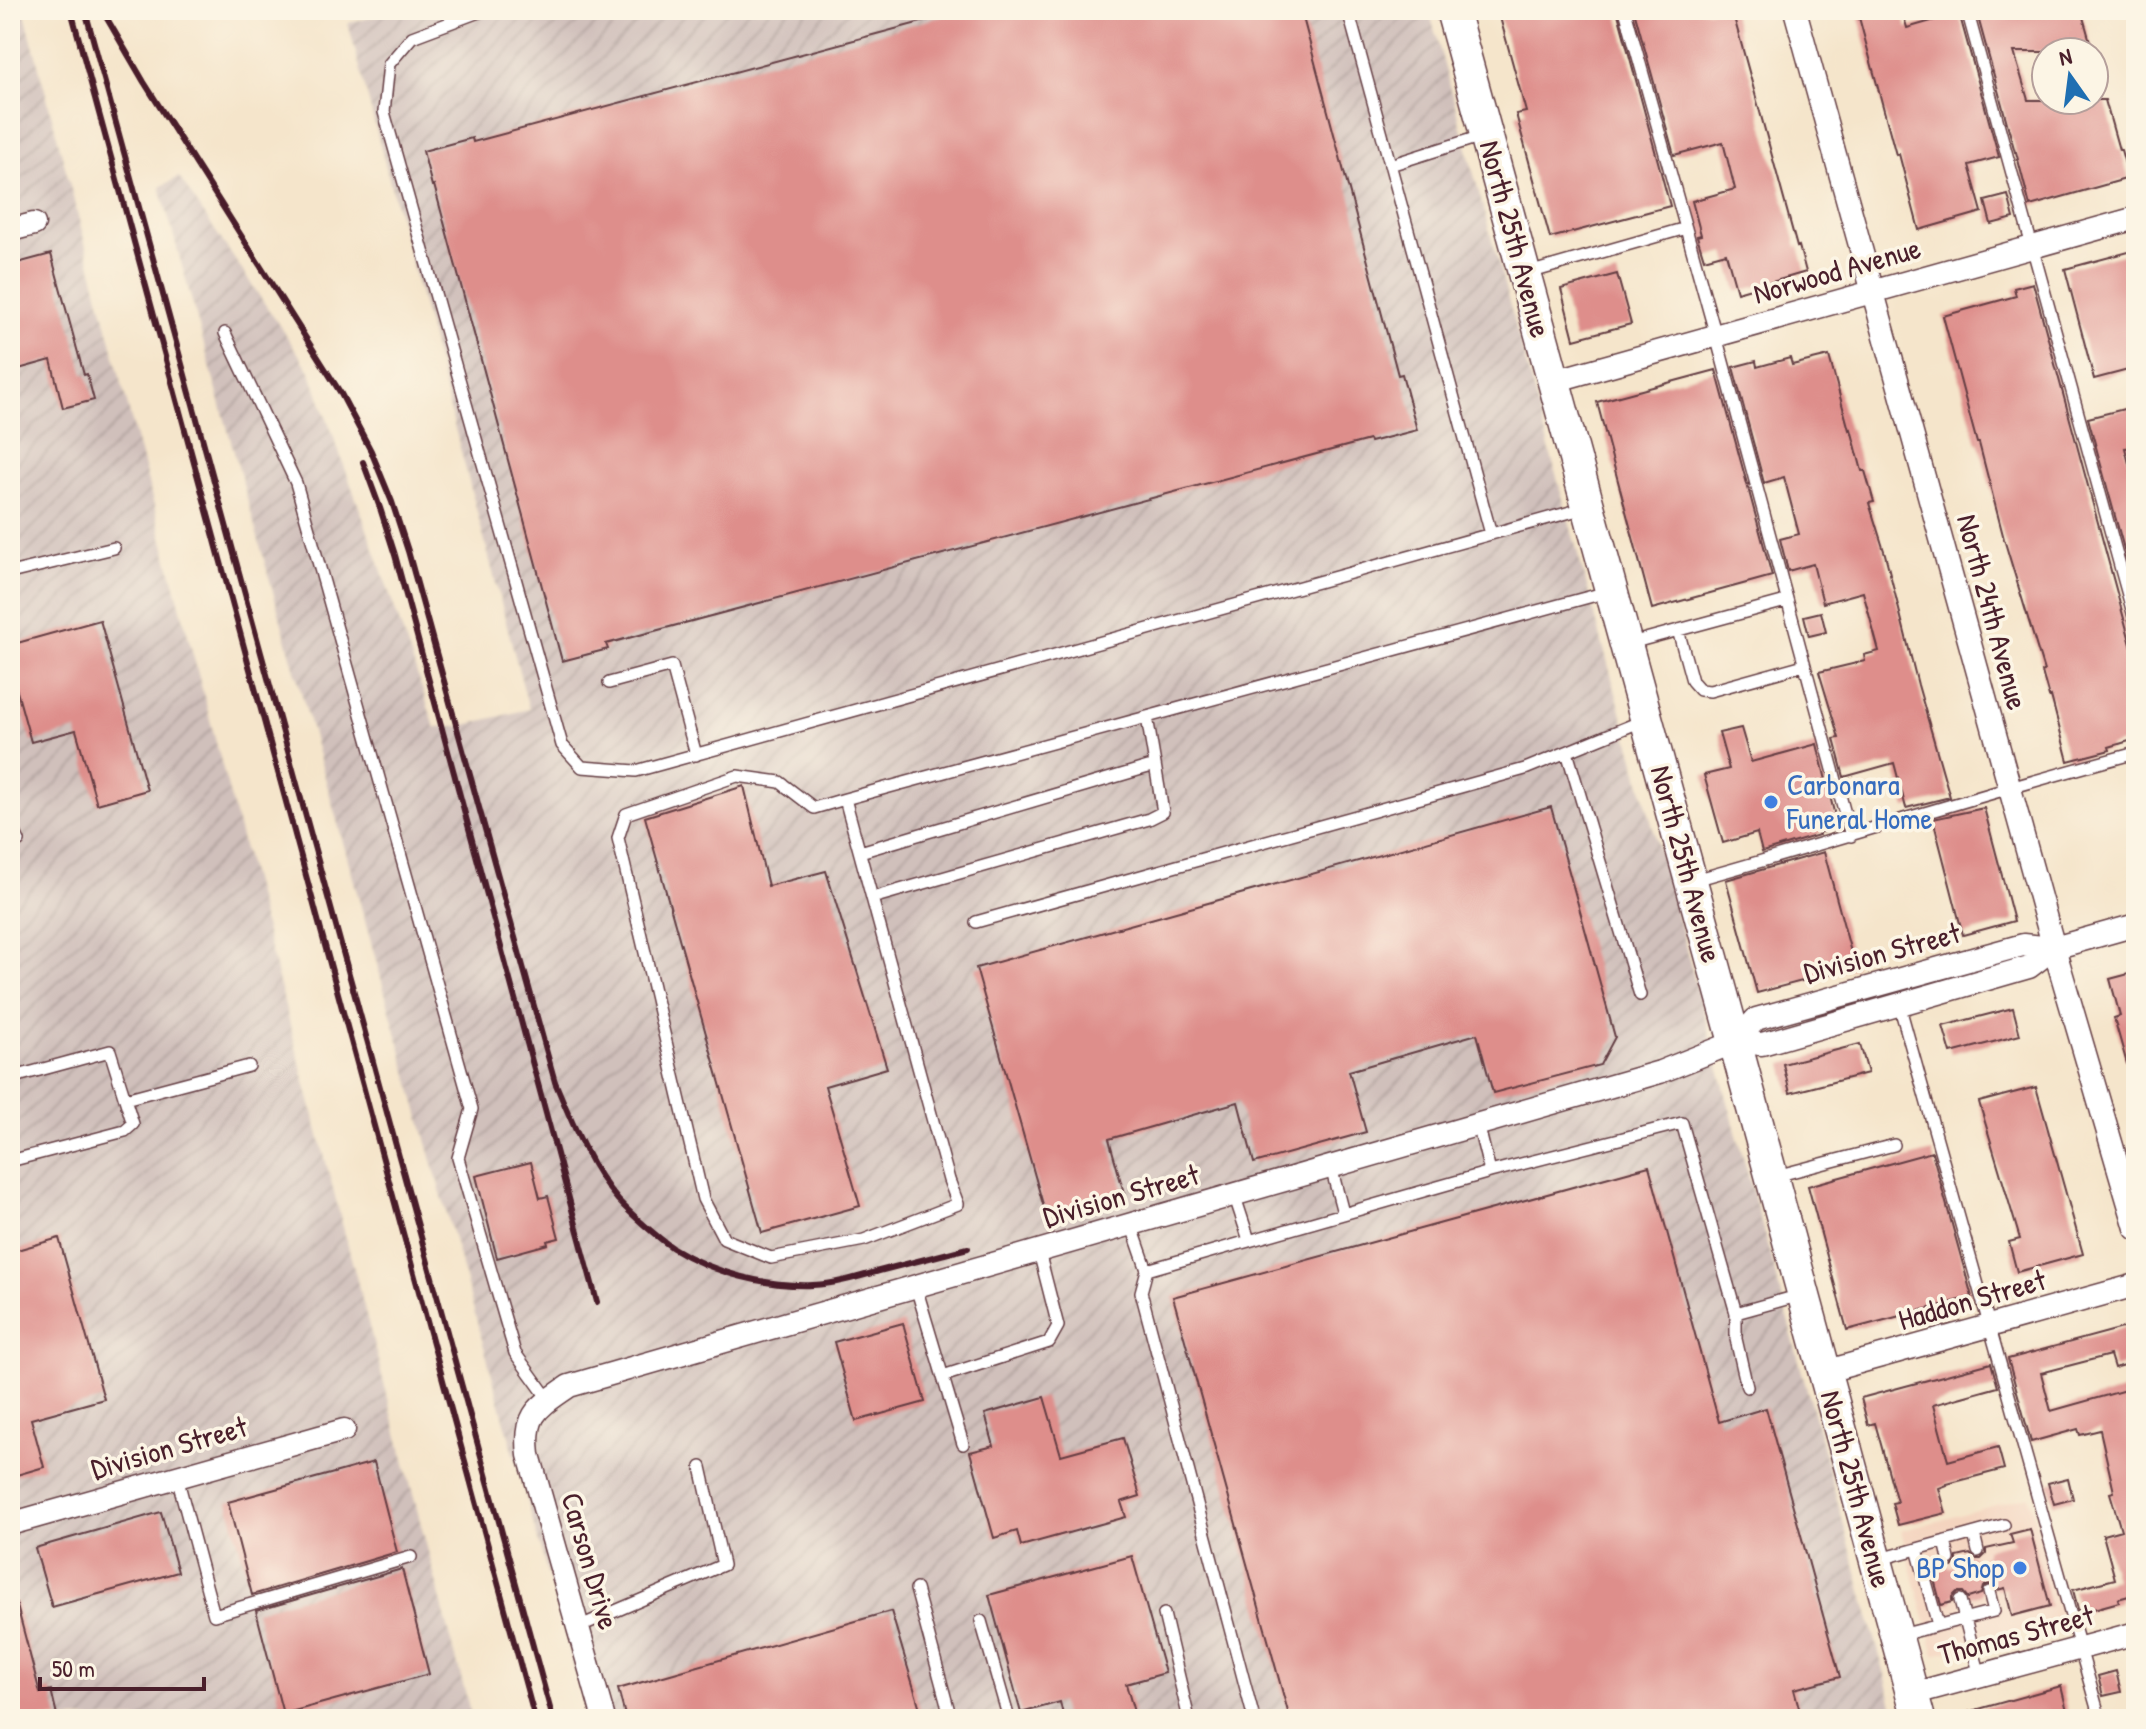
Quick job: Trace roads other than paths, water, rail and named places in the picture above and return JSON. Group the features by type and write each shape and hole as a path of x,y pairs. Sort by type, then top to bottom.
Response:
{"main road":[{"name":"North 25th Avenue","path":"1452,10 1915,1707"}],"street":[{"name":"North 24th Avenue","path":"1795,10 2054,948 2136,1228"},
{"name":"Norwood Avenue","path":"1554,381 2136,218"},
{"path":"10,230 34,224"},
{"name":"Division Street","path":"531,1418 569,1386 1660,1072 1735,1042 1756,1019 2023,945 2054,948 2136,925"},
{"name":"Division Street","path":"1735,1042 1762,1044 2033,966 2054,948"},
{"name":"Haddon Street","path":"1824,1372 2136,1285"},
{"name":"Carson Drive","path":"531,1418 527,1436 529,1455 604,1719"},
{"name":"Division Street","path":"10,1524 344,1430"},
{"name":"Thomas Street","path":"1915,1707 1980,1676 2136,1633"}],"lane":[{"path":"484,10 412,37 389,64 384,112 562,745 582,767 636,771 1588,507"},
{"path":"1348,10 1491,534"},
{"path":"1625,10 1851,836"},
{"path":"1967,10 2136,624"},
{"path":"1390,165 1486,135"},
{"path":"1525,274 1686,228"},
{"path":"225,333 296,483 472,1109 458,1158 515,1353 549,1400"},
{"path":"10,573 114,548"},
{"path":"845,799 958,1204 864,1240 771,1258 724,1239 703,1199 618,838 626,814 737,776 780,782 814,808 845,799 1611,591"},
{"path":"1626,644 1786,601"},
{"path":"1678,630 1692,681 1700,690 1710,691 1804,665"},
{"path":"609,683 672,666 696,755"},
{"path":"872,898 1149,819 1163,812 1147,717"},
{"path":"976,922 1525,769 1647,719"},
{"path":"1567,752 1640,995"},
{"path":"1691,881 2009,787 2136,753"},
{"path":"860,852 1155,765"},
{"path":"10,821 19,841"},
{"path":"1899,1004 2100,1719"},
{"path":"10,1078 110,1051 133,1124 125,1131 10,1161"},
{"path":"125,1099 249,1066"},
{"path":"1147,1270 1490,1172 1682,1123 1736,1313 1736,1339 1747,1387"},
{"path":"1478,1124 1490,1172"},
{"path":"1772,1177 1894,1145"},
{"path":"1331,1167 1343,1213"},
{"path":"1234,1194 1249,1240"},
{"path":"1131,1223 1147,1270 1141,1292 1254,1719"},
{"path":"943,1376 1049,1342 1058,1326 1039,1252"},
{"path":"916,1287 963,1444"},
{"path":"1736,1313 1803,1294"},
{"path":"578,1627 723,1565 701,1467"},
{"path":"177,1477 214,1615 411,1557"},
{"path":"1876,1560 2004,1525"},
{"path":"1974,1534 1978,1551"},
{"path":"1945,1541 1949,1559"},
{"path":"1917,1549 1938,1625"},
{"path":"916,1589 951,1719"},
{"path":"1897,1636 1994,1611 1989,1592"},
{"path":"1960,1600 1980,1676"},
{"path":"1164,1614 1189,1719"},
{"path":"981,1621 1009,1719"}],"railway":[{"path":"71,10 535,1719"},
{"path":"85,10 553,1719"},
{"path":"102,10 144,82 340,392 371,451 408,551 555,1082 582,1143 608,1187 630,1212 673,1248 705,1265 759,1281 795,1285 830,1283 968,1248"},
{"path":"363,462 395,555 597,1302"}],"place":[{"name":"Carbonara Funeral Home","path":"1771,802"},
{"name":"BP Shop","path":"2020,1568"}]}
